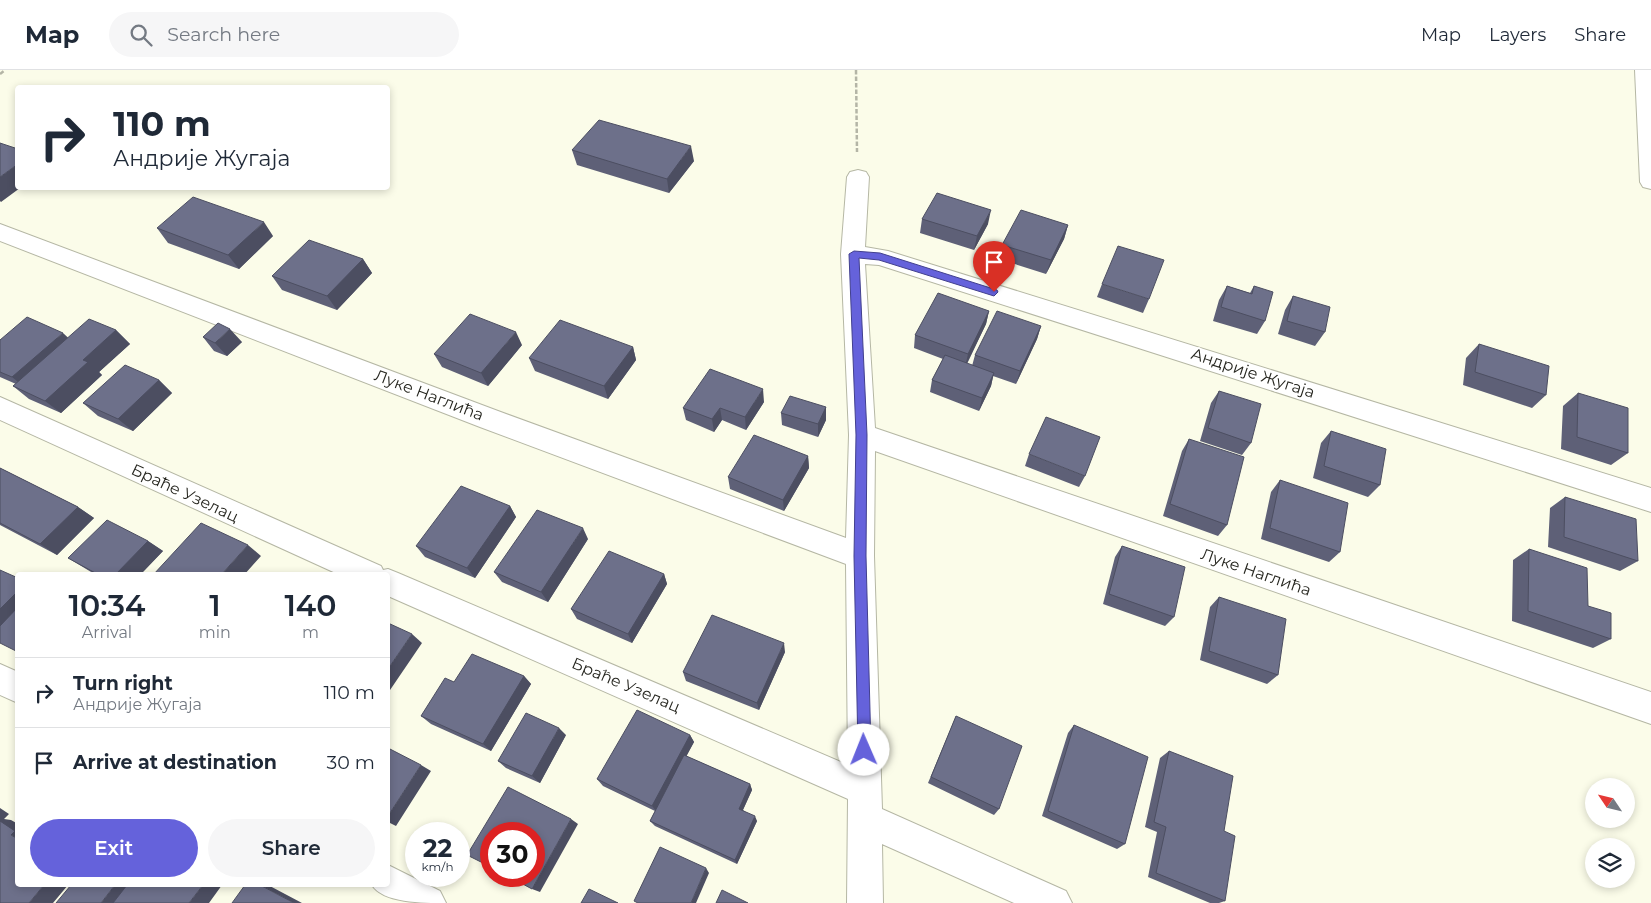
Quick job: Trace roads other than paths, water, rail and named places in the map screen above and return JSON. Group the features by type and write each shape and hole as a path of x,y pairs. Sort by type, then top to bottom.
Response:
{"street":[{"path":"1645,70 1651,182"},
{"path":"858,177 854,254 862,435 860,556 865,903"},
{"name":"Луке Наглића","path":"0,232 490,419 860,556"},
{"name":"Андрије Жугаја","path":"854,254 880,257 1651,500"},
{"name":"Браће Узелац","path":"0,408 244,520 364,572"},
{"name":"Луке Наглића","path":"862,435 1651,708"},
{"name":"Браће Узелац","path":"390,583 865,804 1054,903"},
{"path":"0,679 15,686"},
{"path":"390,883 428,903"}]}
